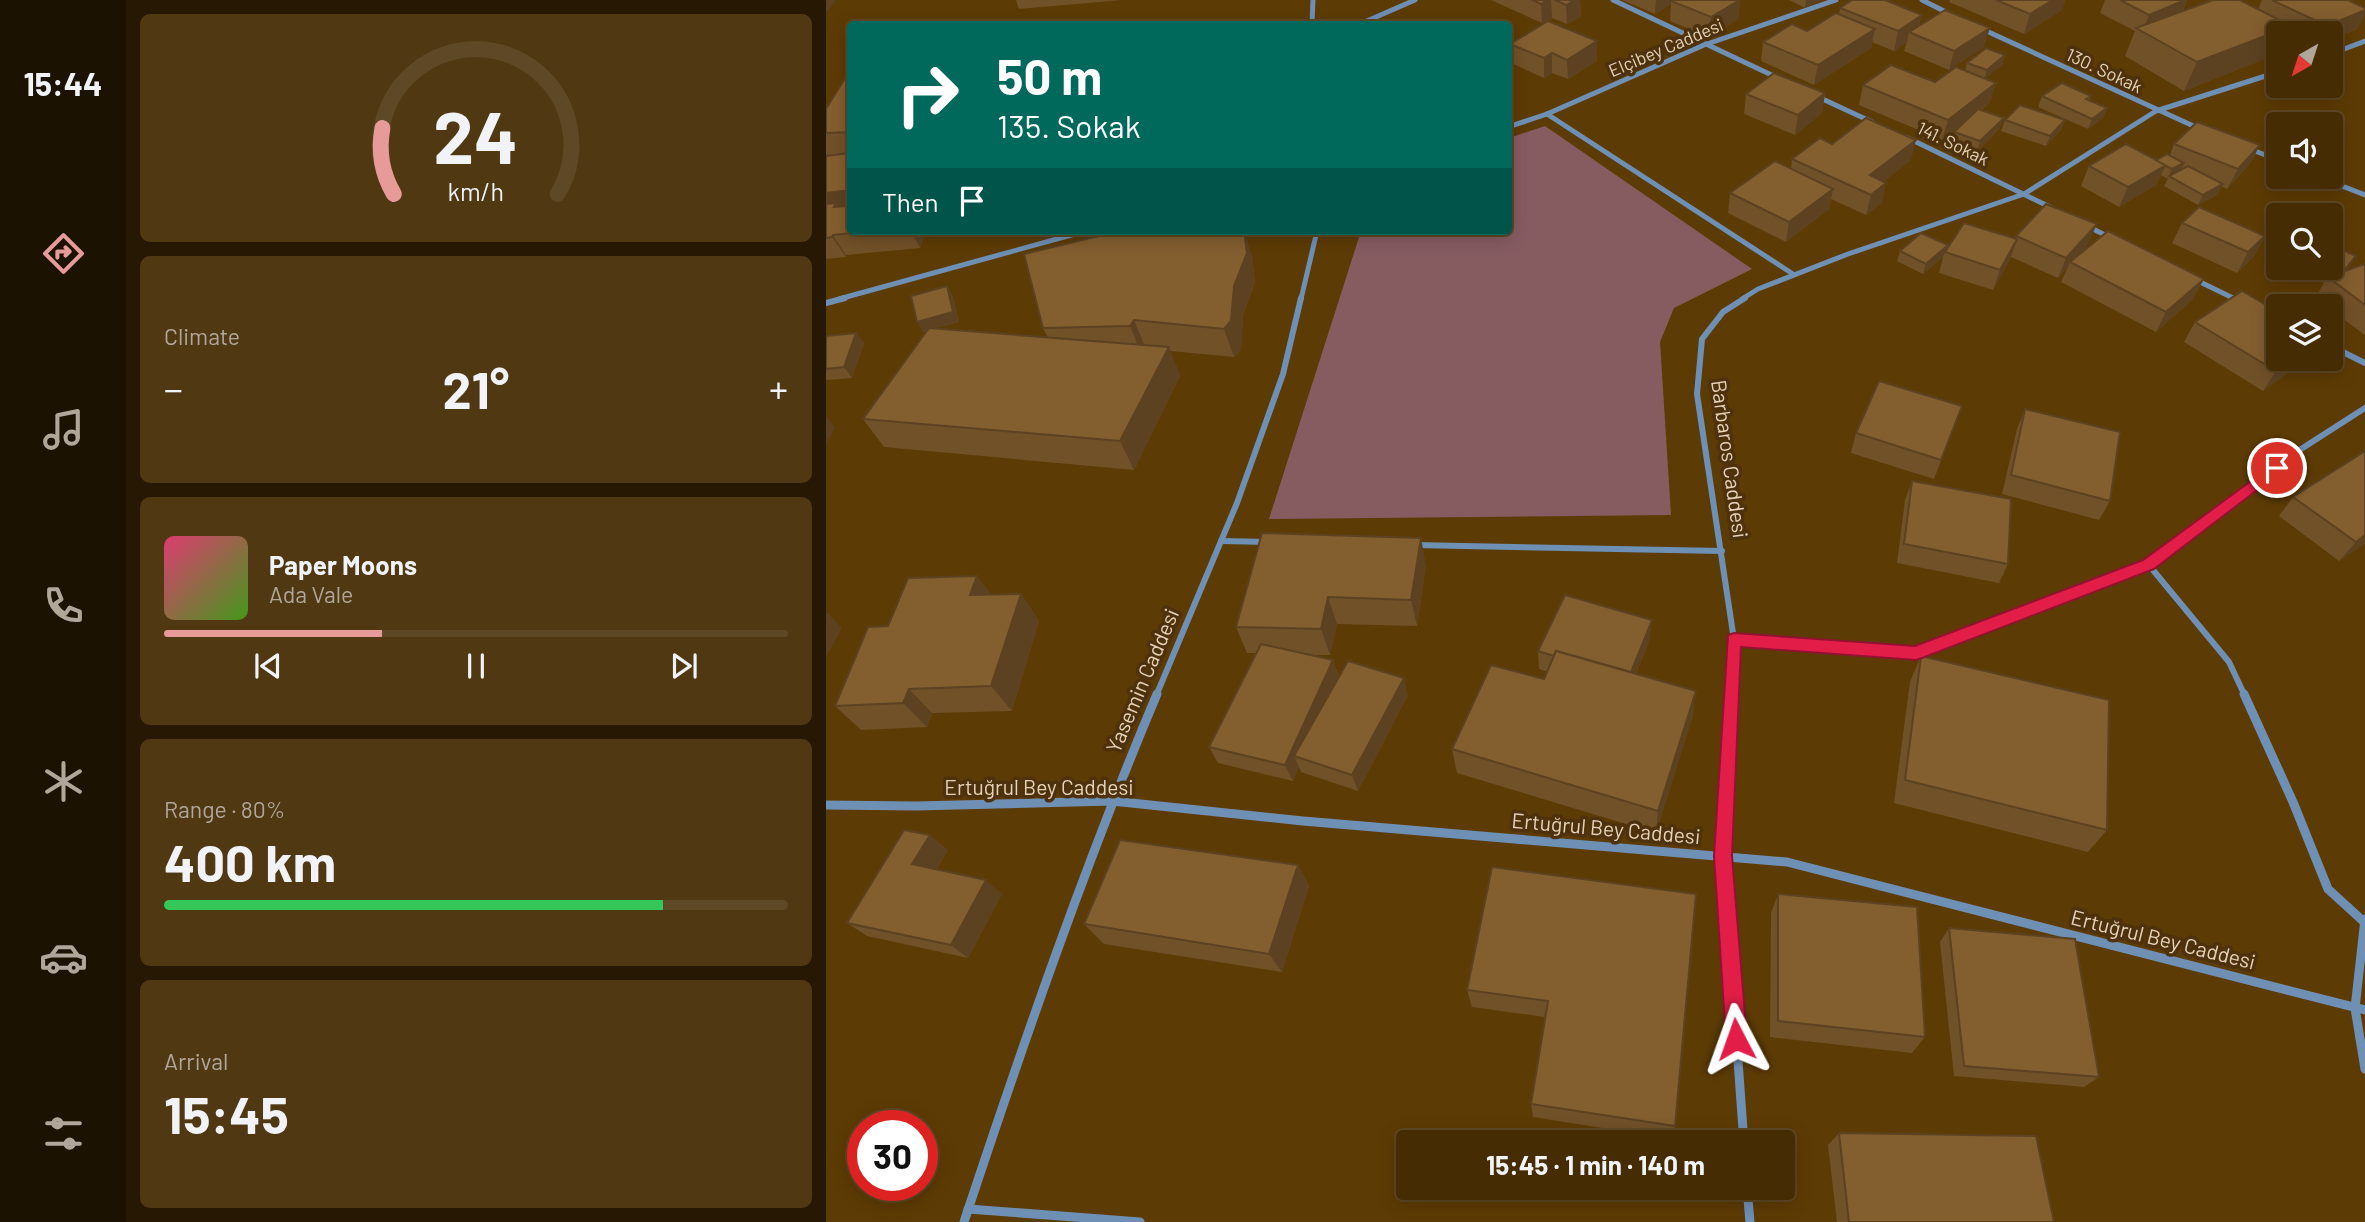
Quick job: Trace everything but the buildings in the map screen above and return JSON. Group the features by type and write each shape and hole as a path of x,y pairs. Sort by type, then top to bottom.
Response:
{"street":[{"path":"1312,21 1313,0"},
{"path":"1367,21 1415,0"},
{"path":"1613,0 1790,84"},
{"name":"Elçibey Caddesi","path":"1512,126 1547,114 1704,45 1836,0"},
{"path":"1922,0 1959,18"},
{"name":"130. Sokak","path":"1971,23 2156,111 2205,131"},
{"path":"2343,49 2365,41"},
{"name":"Barbaros Caddesi","path":"1743,1130 1723,856 1734,640 1697,394 1696,379 1702,339 1723,312 1758,289 1793,274 2024,194 2156,111 2266,76"},
{"path":"1815,95 1876,124"},
{"path":"1547,114 1793,274"},
{"name":"141. Sokak","path":"1901,135 2060,212"},
{"path":"2242,146 2266,155"},
{"path":"2343,186 2365,195"},
{"path":"2084,224 2120,242"},
{"path":"826,303 1072,235"},
{"name":"Yasemin Caddesi","path":"964,1222 1031,1015 1112,801 1221,541 1283,374 1316,235"},
{"path":"2192,278 2252,308"},
{"path":"2343,352 2365,363"},
{"path":"1734,640 1916,653 2148,564 2298,452 2365,408"},
{"path":"1221,541 1277,543"},
{"path":"1402,545 1722,551"},
{"path":"2148,564 2229,662 2293,802 2328,889 2364,920 2360,1009 2365,1069"},
{"name":"Ertuğrul Bey Caddesi","path":"826,805 916,806 1112,801 1303,821 1787,862 2360,1009"},
{"path":"1748,1200 1750,1222"},
{"path":"968,1209 1140,1222"}],"shaded area":[{"path":"1545,126 1752,269 1674,308 1660,342 1671,515 1269,519 1360,235 1512,235 1512,137"}],"route":[{"path":"1736,1039 1723,856 1734,640 1916,653 2148,564 2277,468"}]}
